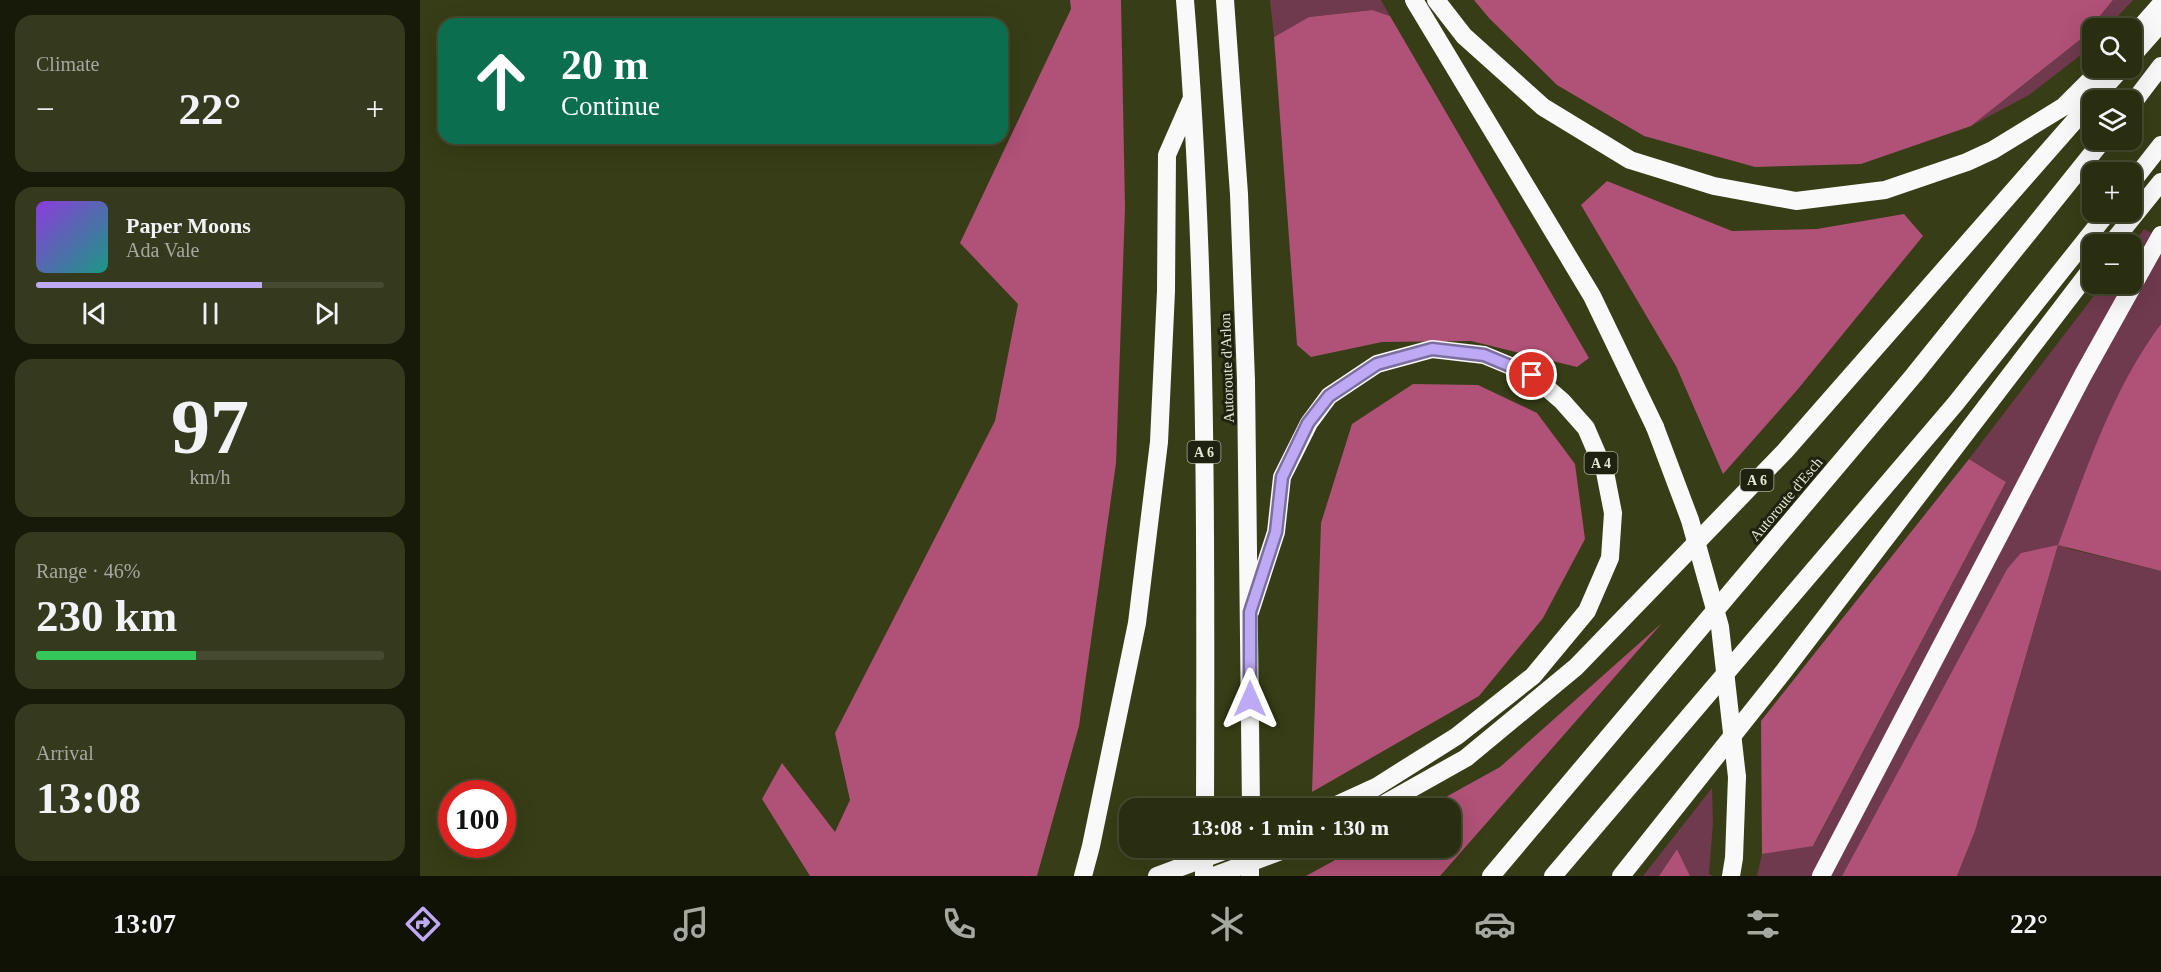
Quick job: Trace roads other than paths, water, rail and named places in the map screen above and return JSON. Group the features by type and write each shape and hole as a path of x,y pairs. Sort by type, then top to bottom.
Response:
{"highway":[{"name":"Autoroute d'Arlon","path":"1185,0 1193,95 1204,384 1205,798"},
{"name":"Autoroute d'Arlon","path":"1225,0 1239,194 1246,380 1251,798"},
{"path":"1414,0 1592,296 1655,428 1690,520 1720,627 1737,777 1734,858 1731,876"},
{"path":"1436,0 1464,36 1543,106 1630,160 1714,186 1796,201 1885,190 1967,162 1993,150 2063,107 2092,78"},
{"path":"2142,26 2161,4"},
{"path":"2142,44 2161,22"},
{"path":"2142,91 2161,66"},
{"name":"A 6","path":"2103,90 2113,78"},
{"path":"1083,876 1137,623 1159,442 1166,291 1167,155 1193,95"},
{"name":"A 6","path":"1395,798 1466,758 1576,667 1785,451 2082,114"},
{"path":"2142,169 2161,145"},
{"name":"Autoroute d'Esch","path":"1491,876 1914,375 2095,150"},
{"path":"2119,234 2161,182"},
{"path":"1553,876 1956,403 2100,222"},
{"path":"1821,876 2078,386 2161,235"},
{"path":"1621,876 1784,670 2082,281"},
{"name":"A 4","path":"1250,612 1276,532 1282,477 1308,423 1329,396 1377,364 1432,349 1484,355 1532,375 1562,401 1586,428 1605,472 1613,513 1610,558 1587,611 1533,676 1457,736 1376,787 1352,798"},
{"path":"1204,858 1204,876"},
{"path":"1157,876 1205,858"},
{"path":"1250,858 1250,876"},
{"path":"1214,876 1262,858"}]}
